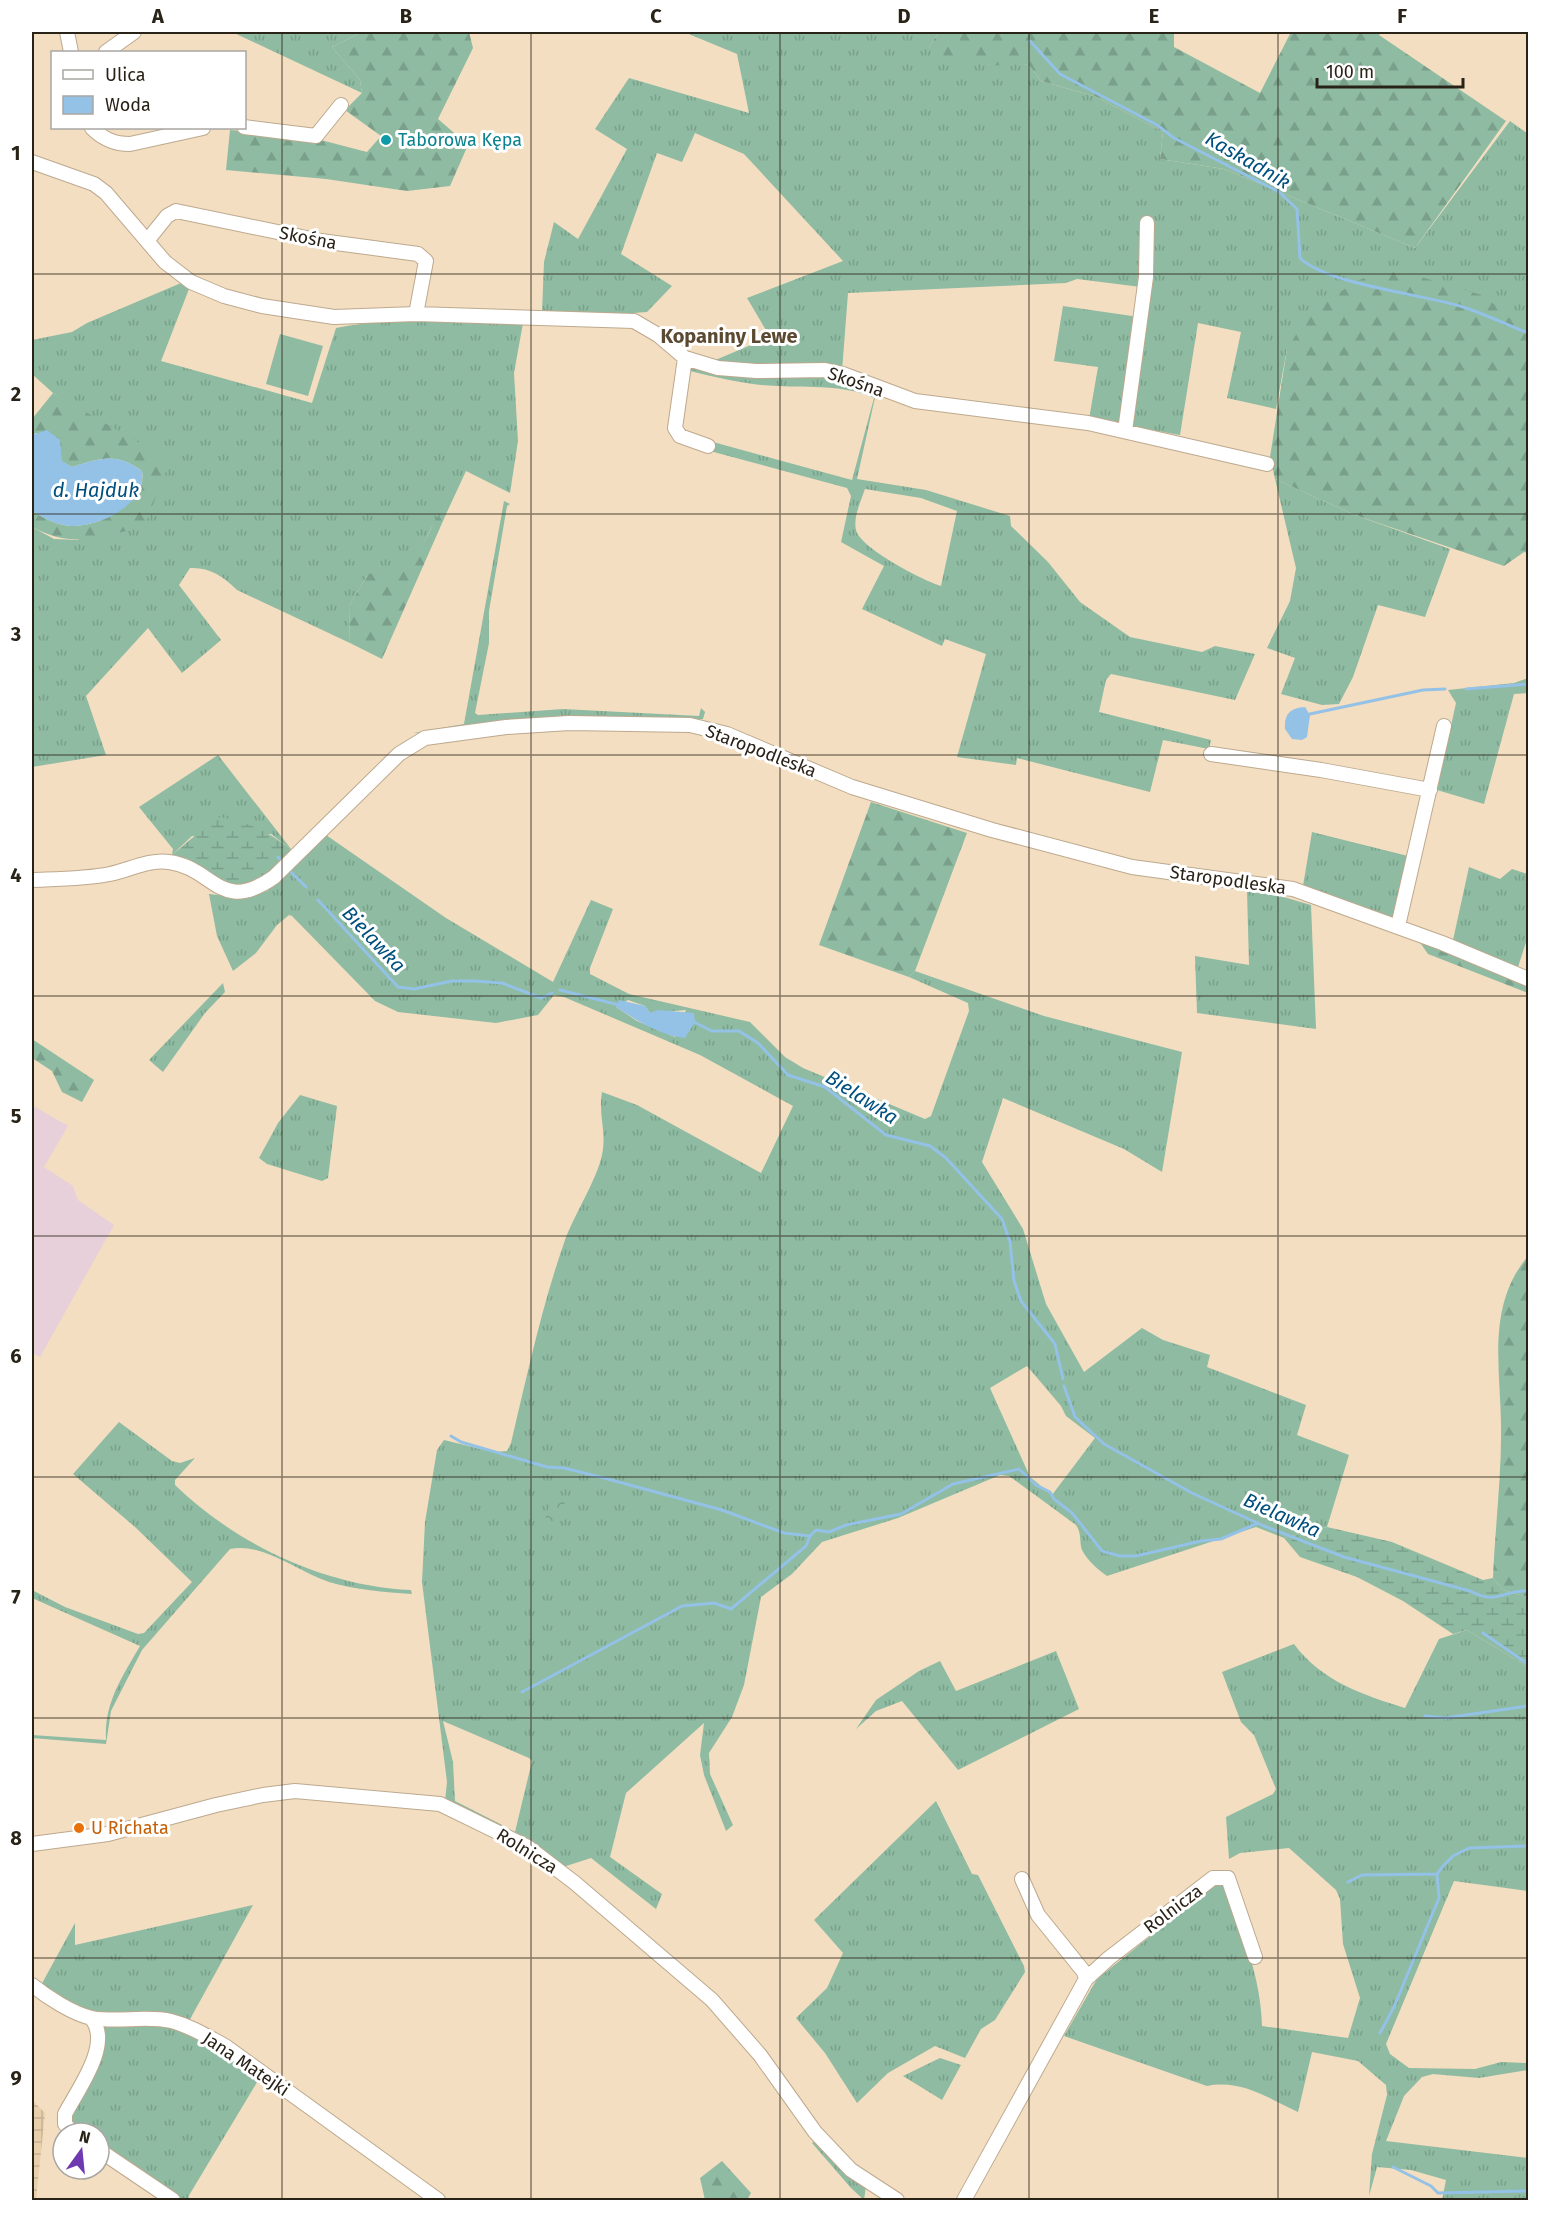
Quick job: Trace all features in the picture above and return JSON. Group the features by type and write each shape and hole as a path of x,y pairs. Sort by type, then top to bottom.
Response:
{"street":[{"path":"67,32 71,51"},
{"path":"107,51 134,32"},
{"path":"246,127 316,136 341,105"},
{"path":"94,129 110,140 130,144 198,129"},
{"name":"Skośna","path":"32,162 94,184 116,202 165,262 191,282 224,296 262,306 334,317 416,314 634,321 658,335 685,358 718,368 756,371 825,370 843,374 915,401 1088,423 1268,464"},
{"name":"Skośna","path":"147,241 167,216 176,211 321,242 418,254 426,261 416,314"},
{"path":"1125,431 1146,277 1147,223"},
{"path":"685,358 675,428 680,436 708,446"},
{"name":"Staropodleska","path":"32,880 109,874 168,861 182,865 219,888 249,891 259,888 274,878 399,754 425,738 506,727 569,723 690,725 728,734 852,787 992,831 1132,867 1293,889 1398,926 1528,979"},
{"path":"1398,926 1444,726"},
{"path":"1210,754 1321,770 1430,790"},
{"name":"Rolnicza","path":"32,1844 108,1834 216,1805 295,1791 440,1804 528,1847 575,1883 712,2000 760,2055 815,2132 850,2170 897,2200"},
{"name":"Rolnicza","path":"964,2200 1086,1979 1102,1963 1213,1878 1222,1877 1228,1878 1255,1957"},
{"path":"1022,1879 1038,1915 1084,1972 1086,1979"},
{"name":"Jana Matejki","path":"32,1985 50,1999 91,2018 159,2019 193,2029 225,2046 438,2200"},
{"path":"65,2121 65,2114 98,2049 98,2025 91,2018"},
{"path":"111,2158 173,2200"}],"shaded area":[{"path":"32,1105 68,1126 44,1167 73,1186 78,1200 114,1225 40,1357 32,1353"},
{"path":"32,2100 45,2113 36,2200 32,2200"}],"green space":[{"path":"232,32 362,32 332,47 360,80 362,93"},
{"path":"362,32 469,32 473,48 438,119 468,145 450,186 407,191 326,179 226,170 230,130 317,139 367,152 381,136 345,110 362,93 360,80 332,47"},
{"path":"684,32 939,32 929,47 991,65 1017,63 1029,65 1041,81 1097,97 1163,132 1160,159 1224,169 1415,248 1510,121 1528,134 1528,335 1287,349 1276,409 1227,398 1241,332 1198,323 1180,435 1089,419 1098,367 1054,361 1063,306 1139,317 1141,287 1077,279 1066,283 848,293 842,371 753,367 713,361 770,337 747,298 843,261 744,154 695,133 682,162 657,153 621,254 672,286 647,312 606,315 542,312 544,262 554,222 578,239 627,149 595,129 629,78 749,113 737,54"},
{"path":"939,32 1174,32 1174,47 1260,93 1291,32 1381,32 1379,35 1506,121 1415,248 1224,169 1160,159 1163,132 1097,97 1041,81 1029,65 976,63 942,55 929,47"},
{"path":"1391,268 1485,296 1528,335 1528,553 1524,552 1504,566 1355,515 1275,479 1270,457 1287,349 1311,311 1357,281"},
{"path":"181,283 189,289 161,361 312,403 336,328 406,320 523,323 514,373 518,441 510,493 466,471 447,512 434,523 412,561 397,570 368,574 349,606 350,643 237,590 215,573 190,568 179,585 221,640 182,673 148,628 86,696 106,755 32,767 32,527 54,539 78,540 168,464 164,458 53,393 32,374 32,340 72,332 87,323"},
{"path":"280,334 323,346 308,396 266,384"},
{"path":"689,364 825,374 876,393 857,479 926,490 1010,516 1011,526 1048,562 1080,602 1130,637 1202,652 1215,646 1255,654 1235,700 1111,674 1106,680 1099,712 1211,740 1209,749 1163,740 1150,792 1017,758 1016,765 957,757 986,654 945,639 942,646 862,609 884,566 841,542 851,496 847,488 710,451 713,442 852,480 874,398 850,390 755,384 690,371","holes":["865,489 921,498 957,511 941,586 880,554 868,546 856,530 856,514"]},
{"path":"53,393 165,458 169,464 146,522 140,528 98,537 73,539 60,538 32,527 32,511 55,523 71,526 107,518 130,503 142,483 142,471 116,459 100,459 72,467 61,461 60,452 36,433 32,435 32,419"},
{"path":"1275,479 1355,515 1450,549 1425,617 1378,605 1353,677 1339,704 1322,705 1281,694 1295,658 1267,648 1290,601 1296,568"},
{"path":"504,501 510,504 507,506 489,611 489,643 475,713 478,715 563,709 699,716 701,708 705,712 703,719 413,733 464,724"},
{"path":"447,512 382,659 350,643 349,606 368,574 397,568 413,559 437,517"},
{"path":"1528,678 1528,693 1514,694 1484,804 1437,790 1456,703 1448,690 1514,683"},
{"path":"218,755 291,849 271,834 192,836 172,855 173,849 139,807"},
{"path":"871,802 967,833 915,971 909,977 819,945"},
{"path":"217,817 238,821 256,828 291,849 265,878 254,884 243,886 222,882 172,855"},
{"path":"1312,832 1412,857 1396,921 1303,886"},
{"path":"326,835 446,918 553,982 591,900 613,909 590,968 590,974 629,994 750,1022 785,1057 803,1068 925,1119 931,1116 969,1011 968,1003 909,977 915,971 1044,1016 1182,1052 1162,1172 1124,1149 1003,1098 982,1162 1023,1229 1046,1304 1084,1372 1142,1328 1163,1340 1210,1355 1207,1367 1306,1405 1297,1435 1349,1455 1327,1527 1284,1538 1256,1527 1107,1576 1084,1554 1076,1525 1009,1476 1000,1475 898,1518 822,1542 792,1574 761,1597 744,1685 732,1717 709,1753 710,1774 733,1825 726,1831 704,1775 700,1755 704,1723 626,1793 610,1857 662,1894 656,1909 591,1858 563,1867 515,1832 532,1761 443,1721 453,1762 455,1801 506,1827 453,1808 445,1801 447,1782 422,1582 425,1522 437,1450 444,1440 493,1452 507,1451 511,1443 548,1293 568,1232 595,1176 602,1155 604,1138 602,1092 637,1105 761,1173 793,1106 700,1055 564,997 554,995 538,1015 496,1023 398,1012 375,1001 289,915 277,925 256,953 233,971 217,936 209,894 243,898 267,891","holes":["628,1000 645,1006 650,1013 686,1010 675,1037 637,1021 616,1007","1027,1366 1061,1406 1066,1416 1095,1438 1052,1495 1030,1477 990,1388"]},
{"path":"1469,867 1500,879 1512,869 1528,874 1528,936 1518,967 1453,940"},
{"path":"1247,891 1280,896 1311,905 1316,1029 1197,1013 1195,956 1249,965"},
{"path":"1419,941 1528,984 1528,993 1428,954"},
{"path":"223,983 225,992 205,1013 163,1072 149,1060"},
{"path":"32,1039 94,1080 82,1102 62,1092 52,1071 32,1058"},
{"path":"300,1095 337,1106 328,1178 322,1181 267,1164 259,1158 278,1123"},
{"path":"1528,1256 1528,1597 1503,1590 1493,1578 1501,1442 1498,1358 1501,1315 1506,1295 1515,1275"},
{"path":"119,1422 172,1461 180,1463 195,1458 175,1480 175,1485 199,1507 254,1544 315,1571 379,1587 411,1590 412,1594 339,1585 268,1554 242,1548 230,1549 142,1650 111,1711 106,1744 32,1738 32,1735 106,1740 111,1702 140,1646 32,1598 32,1590 65,1607 138,1634 144,1633 192,1582 135,1527 73,1474"},
{"path":"551,1498 565,1502 558,1527 544,1523"},
{"path":"1327,1527 1392,1542 1483,1580 1493,1578 1503,1590 1528,1597 1528,1667 1467,1630 1453,1634 1403,1601 1357,1577 1300,1557 1284,1538"},
{"path":"1467,1630 1528,1667 1528,1891 1454,1881 1386,2044 1390,2054 1409,2068 1475,2069 1501,2062 1528,2063 1528,2070 1479,2078 1433,2074 1422,2077 1404,2096 1386,2141 1528,2158 1528,2200 1442,2200 1446,2180 1411,2170 1377,2167 1369,2196 1372,2154 1387,2095 1386,2085 1358,2061 1312,2052 1298,2112 1243,2087 1207,2086 1064,2036 1097,1979 1213,1886 1225,1886 1254,1972 1262,2026 1348,2038 1360,1998 1343,1944 1340,1899 1336,1890 1289,1848 1240,1853 1229,1859 1226,1817 1273,1794 1276,1789 1254,1735 1241,1722 1222,1672 1294,1644 1317,1668 1330,1677 1359,1692 1405,1708 1439,1639"},
{"path":"1056,1651 1079,1709 958,1770 902,1701 876,1711 856,1729 876,1700 919,1671 940,1661 956,1691"},
{"path":"936,1801 972,1874 978,1875 1025,1972 995,2020 981,2029 965,2058 935,2046 888,2073 857,2103 825,2053 796,2018 827,1988 843,1953 814,1920"},
{"path":"253,1905 189,2021 156,2014 93,2011 40,1987 75,1923 75,1945"},
{"path":"150,2024 170,2028 198,2038 259,2079 188,2197 193,2200 178,2200 111,2154 111,2121 73,2121 71,2117 104,2039 105,2025"},
{"path":"940,2058 961,2065 942,2100 903,2076"},
{"path":"817,2140 866,2186 864,2200 812,2143"},
{"path":"722,2161 751,2193 747,2200 705,2200 700,2178"}],"water":[{"name":"d. Hajduk","path":"47,430 60,440 62,461 72,467 108,458 124,461 142,471 142,483 129,504 119,512 95,523 71,526 46,519 32,511 32,435"},
{"path":"1305,707 1310,715 1307,737 1302,740 1292,739 1285,729 1287,716 1292,710"},
{"path":"619,1000 645,1006 650,1013 658,1010 694,1013 695,1022 685,1038 676,1037 640,1022 616,1007"}],"waterway":[{"name":"Kaskadnik","path":"1030,41 1060,74 1157,125 1174,138 1279,192 1297,209 1300,258 1313,267 1353,282 1463,307 1528,333"},
{"path":"1466,689 1528,684"},
{"path":"1310,714 1423,690 1445,689"},
{"name":"Bielawka","path":"291,872 306,887"},
{"name":"Bielawka","path":"318,900 398,987 414,989 452,981 475,981 502,983 541,998 552,993"},
{"name":"Bielawka","path":"560,990 619,1005"},
{"name":"Bielawka","path":"692,1021 712,1031 739,1031 758,1043 788,1075 825,1087 886,1135 930,1146 946,1158 1002,1219 1010,1242 1014,1281 1021,1301 1055,1344 1063,1379"},
{"name":"Bielawka","path":"1064,1386 1075,1417 1104,1444 1192,1493 1264,1526 1344,1557 1488,1597 1528,1591"},
{"path":"451,1436 461,1442 547,1467 564,1468 604,1478 722,1510 784,1533 810,1536 816,1530 829,1532 846,1525 901,1514 953,1484 1019,1469 1036,1485 1050,1492 1054,1499 1072,1513 1102,1551 1120,1556 1136,1556 1201,1541 1221,1539 1258,1523"},
{"path":"522,1692 682,1606 714,1603 731,1609 806,1546 810,1536"},
{"path":"1483,1633 1528,1664"},
{"path":"1425,1716 1445,1718 1528,1706"},
{"path":"1380,2033 1394,2007 1439,1898 1437,1874 1443,1866 1453,1856 1469,1848 1528,1846"},
{"path":"1348,1882 1362,1875 1437,1874"},
{"path":"1393,2167 1431,2186 1438,2193 1528,2191"}],"place":[{"name":"Taborowa Kępa","path":"386,140"},
{"name":"U Richata","path":"79,1828"}],"district":[{"name":"Kopaniny Lewe","path":"729,336"}]}
